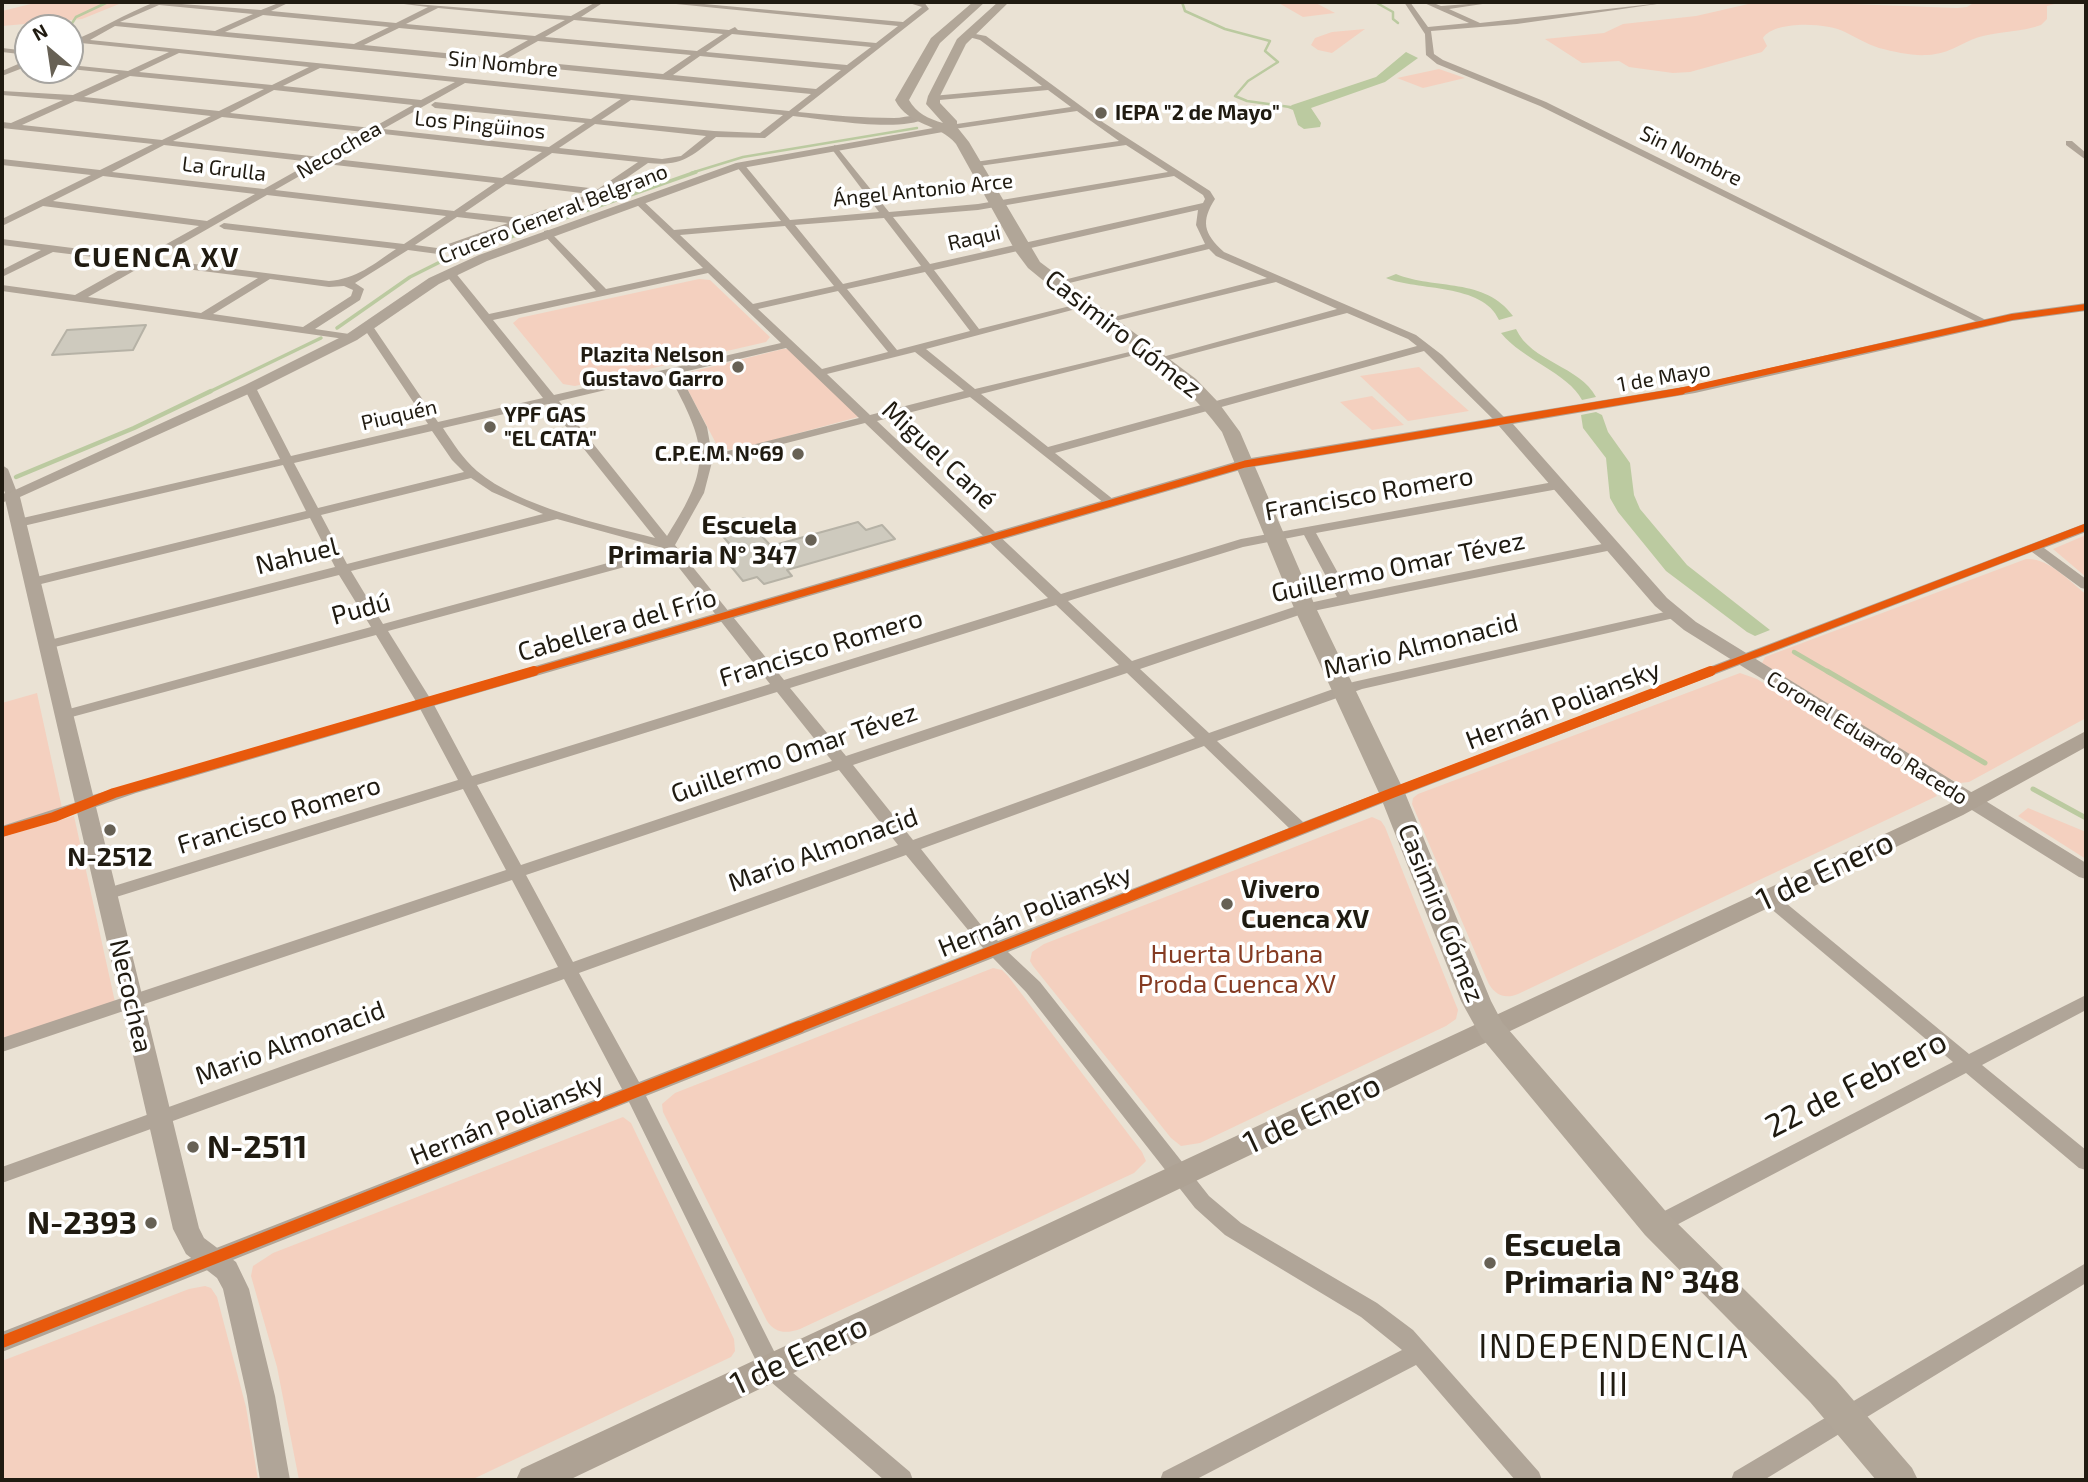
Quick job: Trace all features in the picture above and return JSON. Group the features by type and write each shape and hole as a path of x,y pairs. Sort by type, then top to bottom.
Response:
{"main road":[{"path":"950,128 934,125 922,118 903,105 902,100 932,45 979,2"},
{"path":"933,99 958,47 968,34 1004,2"},
{"path":"943,33 968,34"},
{"name":"Casimiro Gómez","path":"933,99 933,104 950,121 950,128 960,138 1021,247 1034,265 1161,359 1213,406 1231,432 1305,608 1392,793 1476,1001 1492,1029 1657,1225 1776,1343 1847,1418 1899,1480"},
{"name":"1 de Enero","path":"533,1480 1970,802 2086,738"}],"street":[{"path":"84,40 101,32 112,23 159,2"},
{"name":"Sin Nombre","path":"159,2 850,68"},
{"path":"215,33 287,2"},
{"name":"Sin Nombre","path":"391,2 441,4 878,45"},
{"name":"Necochea","path":"94,301 435,105 536,38 601,2"},
{"path":"509,62 614,2"},
{"path":"660,2 905,23"},
{"path":"752,18 776,2"},
{"path":"435,105 714,134 757,136 769,133 926,7 924,4 909,2"},
{"name":"Sin Nombre","path":"1407,2 1426,29 1430,39 1430,55 1440,62 1538,102 1987,323"},
{"path":"1428,3 1449,2"},
{"path":"1441,8 1493,2"},
{"path":"1595,2 1613,9"},
{"path":"1426,29 1668,2"},
{"path":"1428,3 1480,25"},
{"path":"354,47 441,4"},
{"name":"Sin Nombre","path":"112,23 498,64 509,62 819,92"},
{"path":"665,77 742,25"},
{"path":"968,34 982,38 1128,142 1207,193 1210,199 1202,212 1200,222 1211,246 1057,284"},
{"name":"Sin Nombre","path":"84,41 464,79 476,77 877,122 922,118"},
{"path":"2,131 180,51"},
{"path":"2,223 319,65"},
{"path":"84,68 421,103"},
{"name":"Necochea","path":"78,299 464,79"},
{"path":"933,99 1052,87"},
{"name":"Los Pingüinos","path":"2,91 647,160 674,161 684,158 714,134"},
{"path":"2,242 329,284 346,283 360,278 631,96"},
{"name":"Crucero General Belgrano","path":"7,497 250,388 352,337 450,273 548,233 740,165 1080,108"},
{"path":"2,125 321,160"},
{"path":"975,165 1128,142"},
{"path":"2086,143 2069,143 2086,157"},
{"path":"835,148 976,333"},
{"path":"224,226 438,251 526,222 602,192 647,160"},
{"name":"La Grulla","path":"2,162 526,222"},
{"path":"335,162 602,192"},
{"path":"740,165 895,354"},
{"name":"Ángel Antonio Arce","path":"671,233 998,204 1177,173"},
{"name":"Miguel Cané","path":"638,201 1300,829"},
{"path":"42,203 209,224"},
{"name":"Raqui","path":"750,308 1207,205"},
{"path":"548,233 604,293"},
{"name":"Coronel Eduardo Racedo","path":"1211,246 1228,259 1403,333 1427,347 1478,394 1674,614 1740,659 2086,872"},
{"path":"2,274 52,248"},
{"path":"486,318 710,270"},
{"path":"450,273 975,929 1032,987 1214,1215 1387,1321 1420,1352 1530,1480"},
{"path":"204,316 268,276"},
{"path":"1107,320 1275,279"},
{"path":"305,330 356,298 359,289 346,283"},
{"path":"2,288 352,337"},
{"path":"819,373 1086,305"},
{"name":"1 de Mayo","path":"1245,464 1718,385 2033,313 2086,307"},
{"path":"1161,359 1348,309"},
{"path":"368,327 435,426 472,474 509,494 559,514 670,547"},
{"name":"Piuquén","path":"19,523 789,344"},
{"path":"1045,452 1427,347"},
{"path":"917,348 1109,503"},
{"path":"706,460 1146,349"},
{"path":"670,547 695,499 706,460 703,432 672,372"},
{"path":"250,388 343,570 425,703 634,1092 771,1368 901,1480"},
{"name":"Cabellera del Frío","path":"2,832 86,804 425,703 1245,464"},
{"path":"2,469 7,497"},
{"path":"33,582 472,474"},
{"name":"Francisco Romero","path":"107,894 1241,543 1559,485"},
{"name":"Necochea","path":"7,497 19,523 189,1238 195,1246 227,1270 236,1289 261,1396 275,1480"},
{"name":"Nahuel","path":"47,645 559,514"},
{"name":"Hernán Poliansky","path":"2,1342 1392,793 2086,527"},
{"path":"1308,530 1345,599"},
{"name":"Guillermo Omar Tévez","path":"2,1045 1305,608 1612,546"},
{"name":"Pudú","path":"63,715 670,547"},
{"path":"2034,547 2086,585"},
{"name":"Mario Almonacid","path":"2,1175 1343,690 1391,676 1674,614"},
{"path":"1769,898 2086,1162"},
{"name":"22 de Febrero","path":"1657,1225 2086,1002"},
{"path":"1743,1480 2086,1272"},
{"path":"1172,1480 1420,1352"}],"green space":[{"path":"39,2 124,2 84,18 84,14 14,14 14,25 2,26 2,11"},
{"path":"1277,2 1314,2 1335,13 1303,17"},
{"path":"1757,2 1855,2 1850,4 1957,8 1967,7 1975,2 2062,2 2047,6 2047,19 2041,25 1983,36 1936,54 1915,55 1891,51 1837,29 1802,25 1769,32 1763,38 1767,46 1762,52 1690,72 1673,73 1629,67 1619,61 1582,63 1545,39 1604,33 1623,24 1696,16"},
{"path":"1365,29 1332,53 1318,50 1311,45 1315,38 1332,32"},
{"path":"1439,69 1465,78 1423,88 1397,78"},
{"path":"699,279 710,280 770,337 766,342 575,386 563,384 513,323 519,318"},
{"path":"790,349 859,415 858,417 736,450 719,449 682,379 682,374"},
{"path":"1419,367 1469,411 1408,421 1360,376"},
{"path":"1372,396 1404,425 1372,430 1340,402"},
{"path":"2086,535 2086,577 2053,549"},
{"path":"2026,559 2034,559 2050,566 2086,594 2086,718 1969,782 1960,783 1945,777 1762,663 1765,657"},
{"path":"1740,673 1757,679 1930,787 1937,796 1518,994 1504,996 1492,989 1412,804 1413,798"},
{"path":"37,693 62,808 2,826 2,703"},
{"path":"2028,808 2086,832 2086,859 2018,816"},
{"path":"74,816 115,1002 2,1040 2,837"},
{"name":"Huerta Urbana Proda Cuenca XV","path":"1372,817 1381,821 1385,827 1458,1010 1456,1019 1200,1143 1181,1146 1171,1138 1033,966 1030,961 1032,952 1044,944"},
{"path":"993,968 1002,970 1008,976 1142,1152 1146,1161 1134,1173 800,1329 790,1332 777,1330 767,1321 663,1112 662,1104 675,1093"},
{"path":"623,1117 631,1123 734,1339 735,1351 731,1357 471,1480 299,1480 277,1367 251,1276 253,1266 273,1253"},
{"path":"205,1286 211,1288 217,1297 246,1407 258,1480 2,1480 2,1361 189,1289"}],"shaded area":[{"path":"1406,52 1418,58 1385,82 1311,108 1321,123 1320,127 1304,129 1298,125 1293,110 1288,108 1376,77"},
{"path":"1396,274 1411,279 1459,286 1488,295 1502,304 1513,316 1499,320 1491,308 1464,294 1386,278"},
{"path":"1516,329 1533,349 1579,378 1596,397 1582,400 1567,382 1510,343 1501,333"},
{"path":"1596,412 1602,415 1608,432 1630,463 1634,495 1640,509 1687,565 1770,630 1755,636 1747,632 1666,571 1618,512 1610,498 1606,458 1583,428 1581,415"}],"building":[{"path":"146,325 133,350 52,355 67,330"},
{"name":"Escuela Primaria N° 347","path":"745,518 771,546 858,522 866,530 882,525 895,539 787,570 792,576 764,584 757,577 743,581 725,559 739,555 714,526"}],"waterway":[{"path":"82,14 108,2"},
{"path":"1182,2 1185,11 1225,29 1270,41 1265,51 1278,62 1248,81 1235,96 1247,101 1297,108"},
{"path":"1375,2 1393,12 1393,19 1398,23"},
{"path":"691,173 743,157 917,128"},
{"path":"337,328 410,277 442,261 696,172"},
{"path":"207,393 321,338"},
{"path":"16,477 134,428 211,391"},
{"path":"1794,652 1830,673"},
{"path":"1827,671 1985,763"},
{"path":"2033,789 2086,818"}],"cycle path":[{"path":"2,832 54,817 114,793 1245,464 1695,389 2012,317 2086,307"},
{"path":"2,1342 1392,793 2086,527"}],"place":[{"name":"IEPA \"2 de Mayo\"","path":"1101,113"},
{"name":"Plazita Nelson Gustavo Garro","path":"738,367"},
{"name":"YPF GAS \"EL CATA\"","path":"490,427"},
{"name":"C.P.E.M. Nº69","path":"798,454"},
{"name":"Escuela Primaria N° 347","path":"811,540"},
{"name":"N-2512","path":"110,830"},
{"name":"Vivero Cuenca XV","path":"1227,904"},
{"name":"N-2511","path":"193,1147"},
{"name":"N-2393","path":"151,1223"},
{"name":"Escuela Primaria N° 348","path":"1490,1263"}],"district":[{"name":"CUENCA XV","path":"157,258"},
{"name":"INDEPENDENCIA III","path":"1614,1366"}]}
